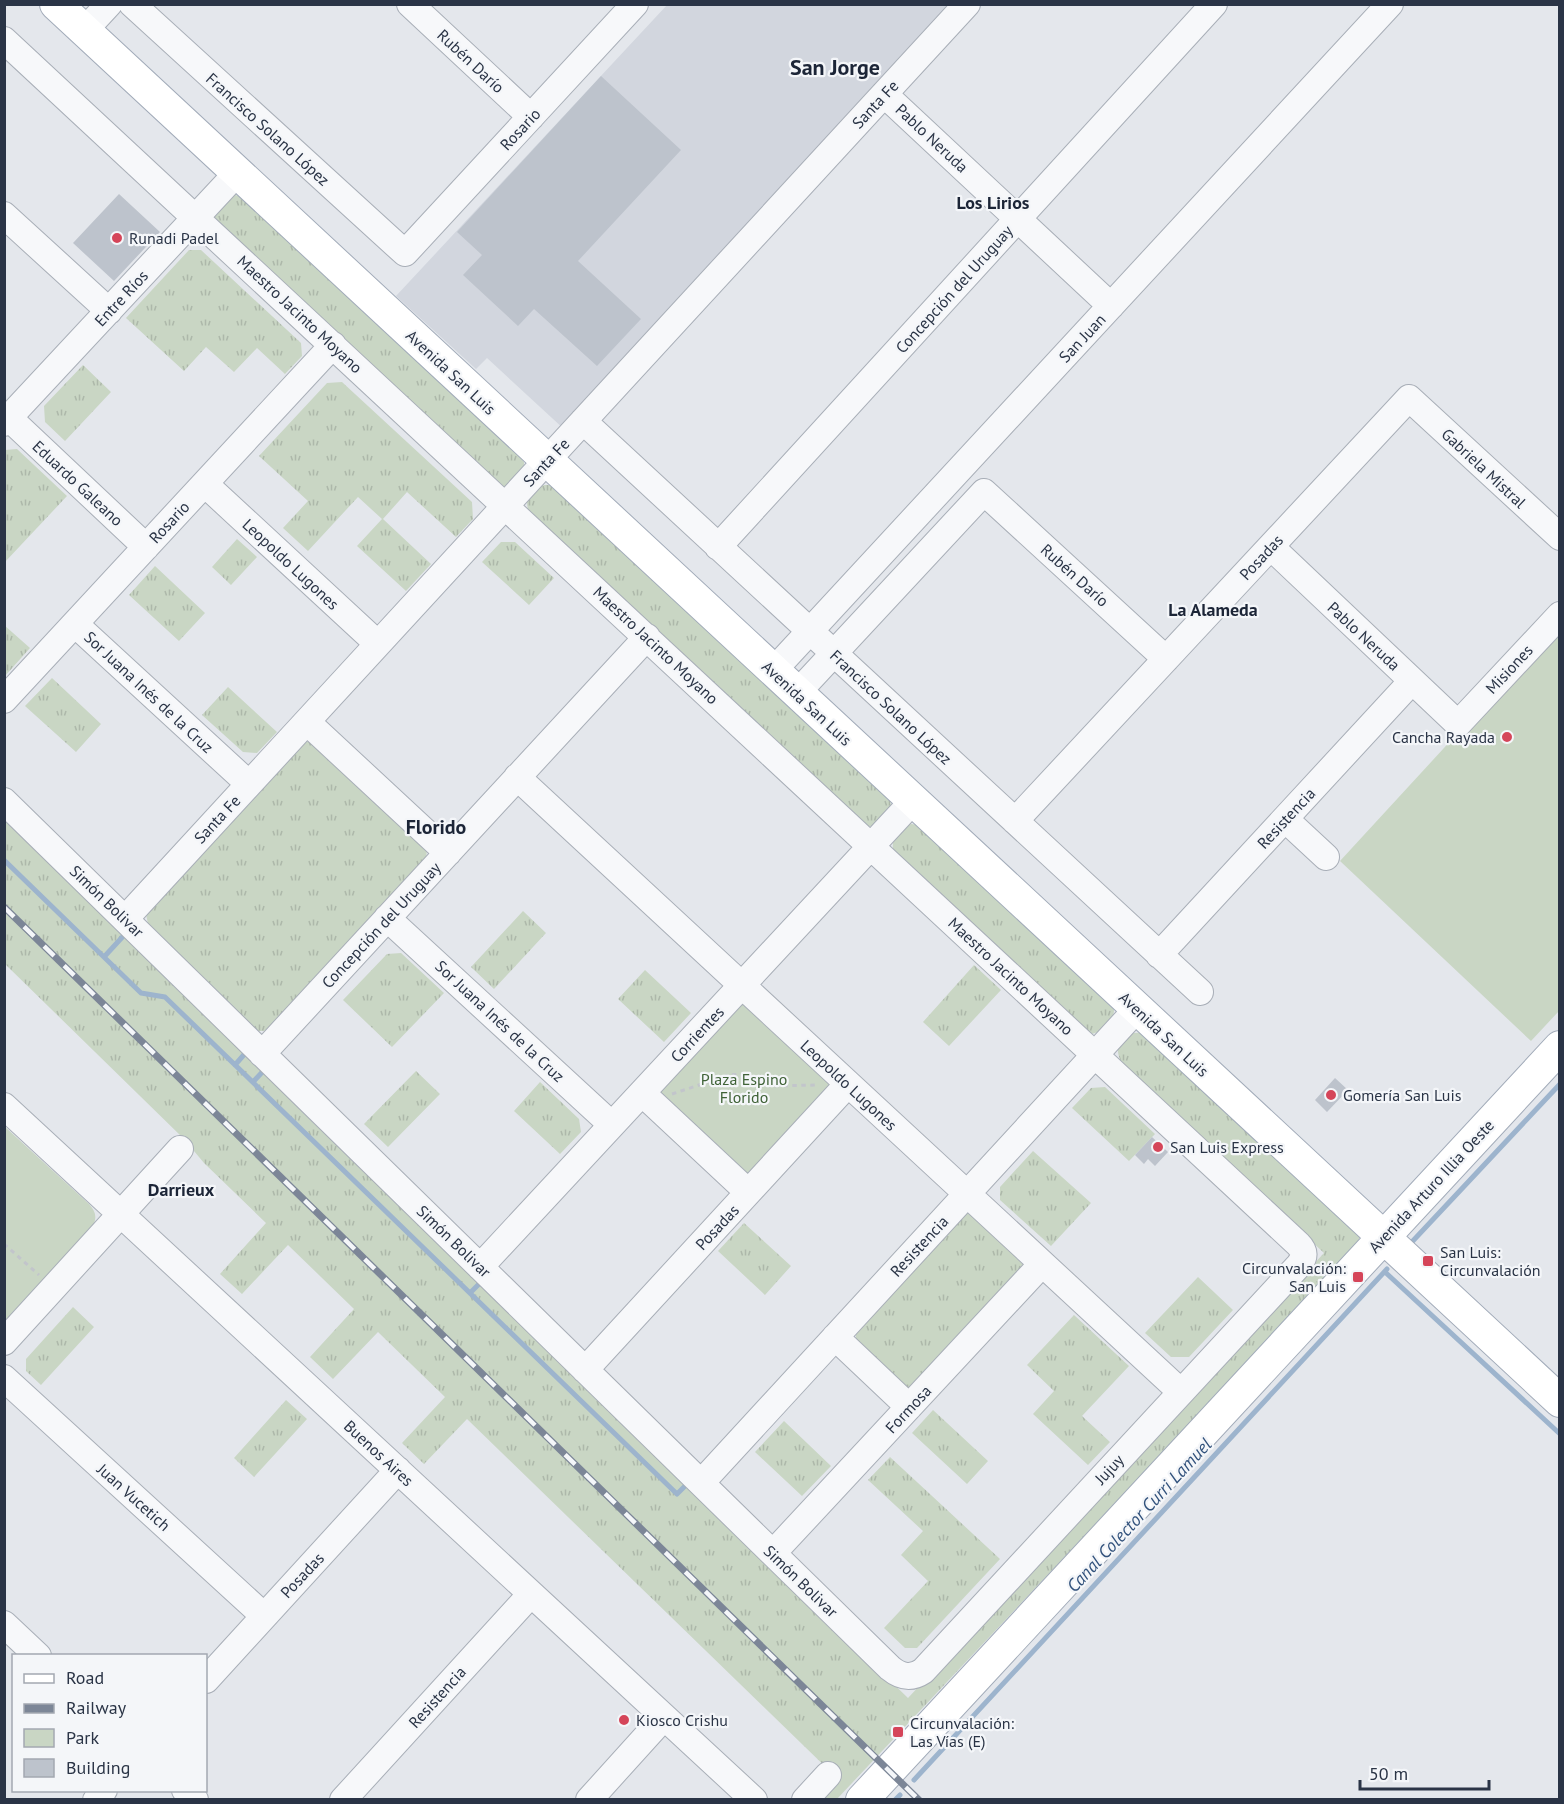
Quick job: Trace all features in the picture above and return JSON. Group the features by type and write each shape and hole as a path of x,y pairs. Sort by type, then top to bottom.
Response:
{"main road":[{"name":"Avenida San Luis","path":"56,4 1560,1401"},
{"name":"Avenida Arturo Illia Oeste","path":"862,1800 1560,1047"}],"street":[{"path":"84,31 109,4"},
{"name":"Francisco Solano López","path":"132,4 405,253"},
{"name":"Rubén Darío","path":"410,4 531,117"},
{"name":"Rosario","path":"405,253 635,4"},
{"name":"Santa Fe","path":"125,919 967,4"},
{"name":"Concepción del Uruguay","path":"718,547 1215,4"},
{"name":"San Juan","path":"773,671 1390,4"},
{"name":"Maestro Jacinto Moyano","path":"4,40 506,505 1298,1244 1304,1253"},
{"name":"Pablo Neruda","path":"884,94 1111,306"},
{"name":"Entre Ríos","path":"7,421 237,173"},
{"path":"4,215 109,311"},
{"name":"Rosario","path":"4,700 333,345"},
{"name":"Gabriela Mistral","path":"1409,398 1560,537"},
{"name":"Posadas","path":"1015,821 1409,398"},
{"name":"Eduardo Galeano","path":"7,421 146,547"},
{"name":"Francisco Solano López","path":"583,421 1200,992"},
{"name":"Leopoldo Lugones","path":"205,484 378,644"},
{"name":"Rubén Darío","path":"834,654 984,492 1166,659"},
{"name":"Pablo Neruda","path":"1270,547 1458,724"},
{"name":"Misiones","path":"1458,724 1560,615"},
{"name":"Sor Juana Inés de la Cruz","path":"75,624 249,784"},
{"name":"Concepción del Uruguay","path":"262,1054 647,637"},
{"path":"797,693 834,654"},
{"name":"Resistencia","path":"1159,955 1412,681"},
{"path":"307,722 447,853"},
{"name":"Leopoldo Lugones","path":"517,777 742,986 837,1085 967,1194 1181,1392"},
{"name":"Simón Bolivar","path":"4,801 890,1668 906,1677"},
{"name":"Corrientes","path":"480,1267 612,1125 653,1095 742,986 913,801"},
{"path":"1285,819 1326,856"},
{"name":"Sor Juana Inés de la Cruz","path":"387,918 612,1125"},
{"name":"Resistencia","path":"701,1483 1137,1009"},
{"name":"Posadas","path":"585,1370 748,1192 837,1085"},
{"path":"653,1095 748,1192"},
{"name":"Buenos Aires","path":"4,1106 754,1800"},
{"path":"4,1342 180,1149"},
{"name":"Jujuy","path":"906,1677 922,1671 1299,1265 1304,1253"},
{"name":"Formosa","path":"773,1553 1042,1264"},
{"path":"835,1337 909,1407"},
{"name":"Juan Vucetich","path":"4,1378 264,1616"},
{"name":"Posadas","path":"207,1679 398,1470"},
{"name":"Resistencia","path":"343,1800 531,1594"},
{"path":"6,1628 36,1654"},
{"path":"589,1800 664,1717"},
{"path":"805,1800 828,1775"}],"path":[{"path":"653,1095 737,1074 771,1086 837,1085"},
{"path":"4,1244 39,1276"}],"shaded area":[{"path":"667,5 958,5 565,430 487,358 476,369 396,296"}],"green space":[{"path":"233,194 243,198 518,455 524,462 524,470 507,487 502,487 215,219 215,215"},
{"path":"189,250 201,250 301,343 302,356 285,374 257,348 234,372 206,347 184,371 126,318"},
{"path":"83,365 111,392 65,441 45,422 44,406"},
{"path":"342,382 472,502 473,519 456,537 407,492 383,519 431,564 406,591 357,546 382,519 358,497 308,551 283,528 308,501 259,456 327,383"},
{"path":"17,449 67,496 5,562 5,450"},
{"path":"544,485 552,485 890,799 891,806 874,826 867,826 528,513 527,502"},
{"path":"237,539 257,557 231,585 212,567"},
{"path":"501,542 515,542 554,578 529,605 482,562"},
{"path":"155,566 205,613 179,641 129,595"},
{"name":"Cancha Rayada","path":"1559,623 1559,1011 1531,1041 1340,861"},
{"path":"4,625 30,648 5,676 4,676"},
{"path":"52,678 101,724 76,752 25,706"},
{"path":"228,687 277,732 257,753 243,752 202,715"},
{"path":"312,741 427,849 426,859 270,1027 264,1031 258,1031 148,924 146,914 304,742"},
{"path":"4,819 908,1698 1324,1253 1126,1068 1121,1061 1118,1049 1123,1038 1135,1033 1143,1033 1360,1236 1356,1247 837,1799 817,1799 837,1778 467,1419 424,1464 402,1443 445,1397 378,1332 333,1379 310,1357 354,1309 288,1245 242,1294 220,1274 266,1223 204,1163 184,1139 5,964"},
{"path":"911,824 919,825 1113,1005 1113,1015 1104,1028 1090,1034 894,852 893,843 896,835"},
{"path":"523,911 546,933 494,989 471,967"},
{"path":"401,953 444,993 392,1047 343,1000 387,954"},
{"path":"974,965 1001,990 949,1046 923,1022"},
{"path":"645,970 691,1013 664,1042 618,999"},
{"name":"Plaza Espino Florido","path":"742,1001 828,1077 831,1085 747,1174 659,1097 659,1087"},
{"path":"416,1071 440,1094 388,1147 364,1124"},
{"path":"540,1082 579,1119 581,1132 560,1154 514,1111"},
{"path":"1105,1087 1155,1134 1129,1161 1072,1108 1091,1088"},
{"path":"4,1126 89,1204 95,1217 93,1226 4,1324"},
{"path":"1033,1151 1091,1203 1051,1246 1000,1200 1000,1187"},
{"path":"970,1213 1021,1255 1026,1266 910,1387 906,1387 856,1340 856,1332 965,1214"},
{"path":"744,1223 791,1266 765,1295 718,1251"},
{"path":"1198,1277 1233,1310 1189,1357 1171,1357 1145,1333"},
{"path":"73,1307 94,1327 41,1385 26,1371 26,1359"},
{"path":"1074,1315 1129,1366 1082,1416 1110,1442 1088,1465 1033,1414 1054,1391 1027,1365"},
{"path":"286,1400 307,1419 254,1477 234,1458"},
{"path":"933,1410 988,1461 967,1484 912,1433"},
{"path":"784,1421 831,1466 802,1496 755,1452"},
{"path":"890,1457 1000,1559 917,1648 905,1648 884,1628 928,1581 901,1555 923,1531 868,1480"}],"building":[{"path":"601,76 681,150 578,261 641,319 597,366 534,309 518,326 463,275 482,255 457,232"},
{"name":"Runadi Padel","path":"119,194 160,232 114,281 73,243"},
{"name":"Gomería San Luis","path":"1335,1078 1348,1090 1327,1112 1315,1100"},
{"path":"1152,1137 1168,1152 1155,1166 1148,1159 1144,1164 1135,1155"}],"waterway":[{"path":"4,860 141,993 165,997 677,1494 689,1482"},
{"path":"104,957 127,932"},
{"path":"235,1065 248,1050"},
{"path":"253,1082 266,1068"},
{"name":"Canal Colector Curri Lamuel","path":"1410,1244 1560,1084"},
{"name":"Canal Colector Curri Lamuel","path":"914,1780 1387,1269"},
{"path":"1385,1272 1560,1434"},
{"path":"470,1293 483,1280"},
{"path":"895,1800 900,1795"}],"railway":[{"path":"4,907 919,1800"}],"place":[{"name":"Runadi Padel","path":"117,238"},
{"name":"Cancha Rayada","path":"1507,737"},
{"name":"Gomería San Luis","path":"1331,1095"},
{"name":"San Luis Express","path":"1158,1147"},
{"name":"San Luis: Circunvalación","path":"1428,1261"},
{"name":"Circunvalación: San Luis","path":"1358,1277"},
{"name":"Kiosco Crishu","path":"624,1720"},
{"name":"Circunvalación: Las Vías (E)","path":"898,1732"}],"district":[{"name":"San Jorge","path":"835,67"},
{"name":"Los Lirios","path":"993,202"},
{"name":"La Alameda","path":"1213,609"},
{"name":"Florido","path":"436,827"},
{"name":"Darrieux","path":"181,1189"}]}
